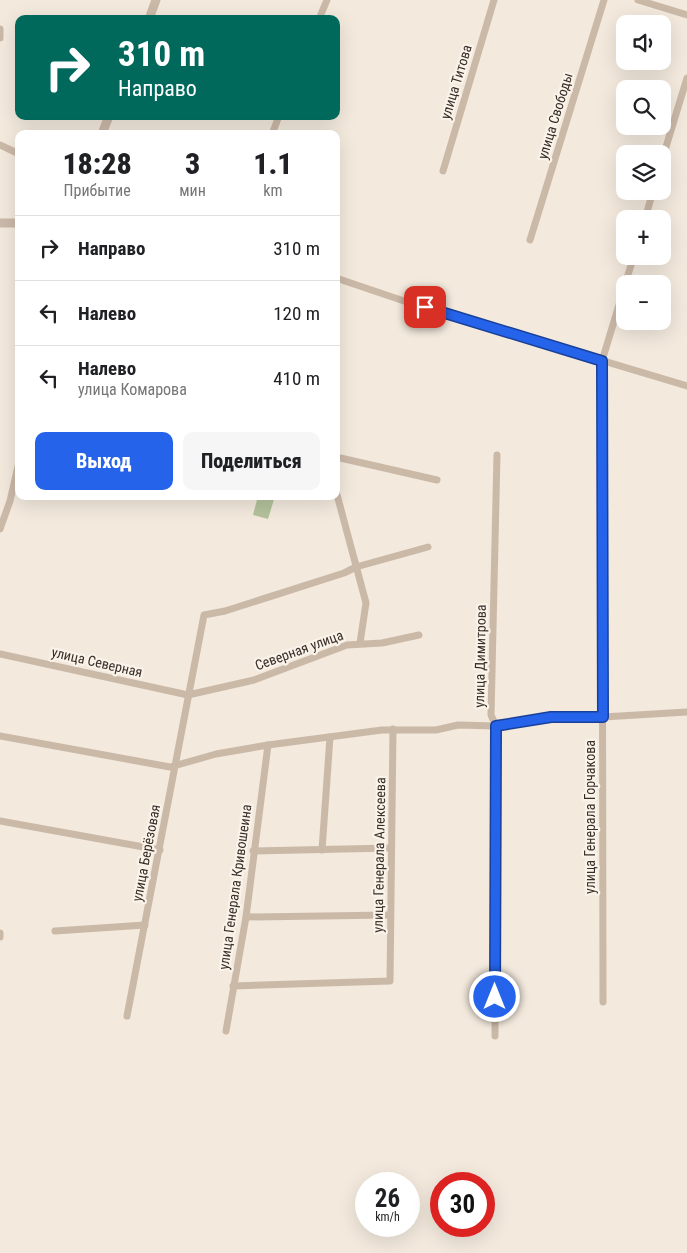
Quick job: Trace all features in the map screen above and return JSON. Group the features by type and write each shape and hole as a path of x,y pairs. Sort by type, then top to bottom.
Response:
{"street":[{"path":"150,15 156,0"},
{"path":"321,15 327,0"},
{"name":"улица Титова","path":"443,171 494,0"},
{"name":"улица Свободы","path":"530,240 604,0"},
{"path":"638,0 687,15"},
{"path":"0,29 0,38"},
{"path":"667,145 687,78"},
{"path":"0,145 15,152"},
{"path":"0,223 15,223"},
{"path":"340,279 687,386"},
{"path":"602,361 616,314"},
{"name":"улица Генерала Горчакова","path":"602,361 603,1002"},
{"name":"улица Димитрова","path":"495,1036 496,726 491,714 497,455"},
{"path":"340,458 437,480"},
{"path":"0,529 15,479"},
{"path":"338,500 366,607 360,643"},
{"path":"356,567 428,547"},
{"name":"улица Берёзовая","path":"127,1016 204,615 225,611 344,573 356,567"},
{"name":"Северная улица","path":"188,696 254,680 303,663 323,653 360,643 382,643 419,635"},
{"name":"улица Северная","path":"0,654 188,696"},
{"path":"0,736 170,767 216,754 268,745 393,729 436,730 458,726 496,726 551,717 603,717 687,712"},
{"name":"улица Генерала Алексеева","path":"233,986 390,981 390,848 393,729"},
{"path":"322,850 330,737"},
{"name":"улица Генерала Кривошеина","path":"226,1032 246,917 268,745"},
{"path":"0,821 160,850"},
{"path":"253,851 390,848"},
{"path":"246,917 390,916"},
{"path":"55,931 145,925"},
{"path":"0,932 0,937"}],"green space":[{"path":"257,500 274,500 268,519 253,515"}],"route":[{"path":"425,307 602,361 603,717 551,717 496,726 495,997"}]}
